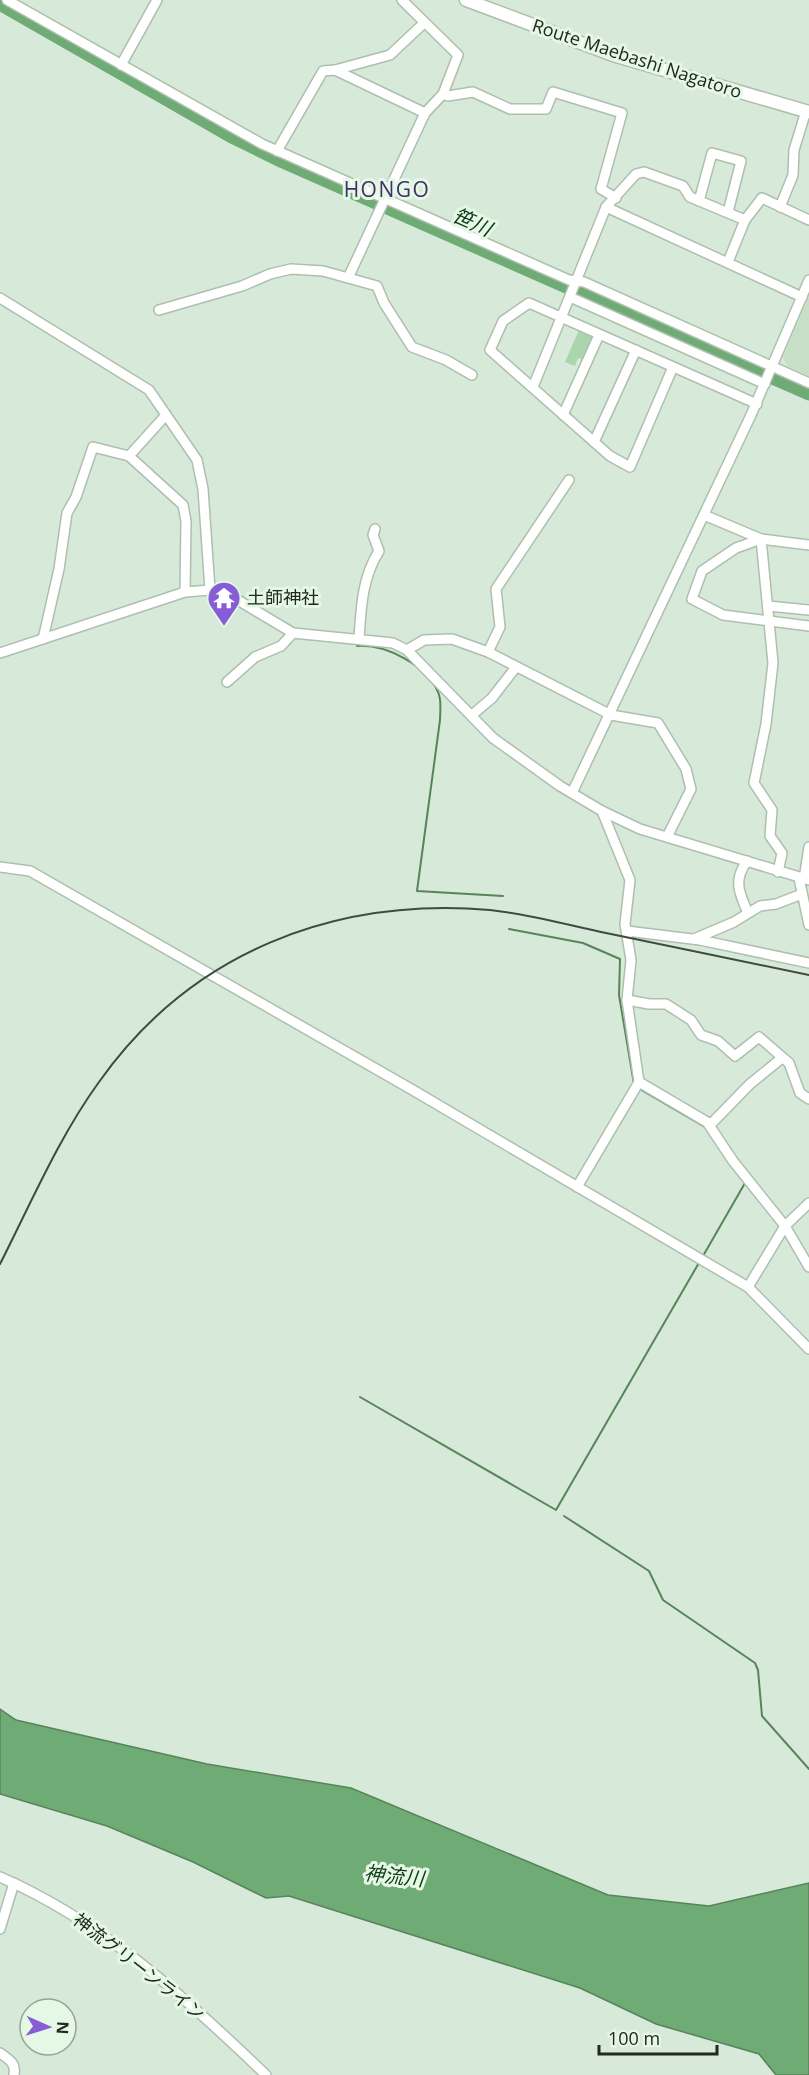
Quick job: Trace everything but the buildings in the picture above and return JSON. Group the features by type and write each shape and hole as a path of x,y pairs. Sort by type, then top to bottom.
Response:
{"main road":[{"name":"Route Maebashi Nagatoro","path":"466,0 613,55 808,112"}],"street":[{"path":"6,0 208,116 277,151 573,290 768,376 809,383"},
{"path":"121,65 157,0"},
{"path":"348,278 425,113 443,94 458,55 402,0"},
{"path":"277,151 323,71 335,70 390,55 424,23"},
{"path":"335,70 425,113"},
{"path":"443,94 448,96 473,92 510,109 534,111 546,109 554,92 622,113 601,189 616,198"},
{"path":"780,207 793,176 794,150 808,112"},
{"path":"699,201 712,153 741,161 728,212"},
{"path":"533,387 606,207 636,174 644,172 683,186 690,197 745,220"},
{"path":"728,262 745,220 762,198 809,220"},
{"path":"606,207 802,297"},
{"path":"159,310 291,269 323,271 377,286 384,303 412,347 446,360 472,375"},
{"path":"572,793 713,498 809,280"},
{"path":"573,290 584,282 768,376"},
{"path":"0,298 150,390 193,454 201,473 210,590"},
{"path":"673,367 630,467 610,456 490,350 503,321 529,303 599,335 636,350 756,404"},
{"path":"563,415 599,335"},
{"path":"594,442 636,350"},
{"path":"129,456 166,415"},
{"path":"43,639 59,569 67,513 76,497 93,447 129,456 183,505 186,521 185,592"},
{"path":"488,652 500,627 496,589 569,480"},
{"path":"704,515 761,539 809,545"},
{"path":"359,639 361,602 365,591 367,570 379,551 373,535 375,529"},
{"path":"761,539 773,663 766,724 754,783 772,810 770,836 782,853 778,872"},
{"path":"761,539 736,548 702,571 692,599 723,615 809,626"},
{"path":"0,653 185,592 210,590 231,596 292,633 393,643 407,650 493,738 602,811 640,829 804,879"},
{"path":"768,606 809,610"},
{"path":"226,682 255,657 281,646 292,633"},
{"path":"407,650 424,640 452,639 488,652 611,715 658,723 686,769 691,789 667,837"},
{"path":"472,716 492,698 516,667"},
{"path":"577,1187 639,1082 627,1000 631,960 625,924 630,880 602,811"},
{"path":"809,847 802,894 809,925"},
{"path":"747,861 739,873 737,890 748,913"},
{"path":"0,867 30,871 747,1287 809,1349"},
{"path":"693,939 760,906 776,904 802,894"},
{"path":"627,931 693,939 809,963"},
{"path":"627,1000 666,1004 691,1020 701,1035 718,1041 735,1056 759,1037 789,1064 800,1093 809,1100"},
{"path":"710,1125 750,1084 782,1058"},
{"path":"639,1082 710,1125 733,1161 785,1226 809,1267"},
{"path":"747,1287 785,1226 809,1203"},
{"name":"神流グリーンライン","path":"0,1877 73,1916 153,1974 207,2018 266,2075"},
{"path":"0,1929 14,1883"},
{"path":"0,2054 12,2061 15,2067 14,2075"}],"shaded area":[{"path":"809,296 809,376 787,366 783,357"},
{"path":"579,330 591,335 592,341 584,360 578,358 575,366 565,362"}],"water":[{"name":"神流川","path":"0,1709 16,1720 207,1764 351,1788 608,1895 709,1906 809,1883 809,2075 776,2075 759,2054 656,2024 580,1988 289,1896 266,1898 193,1862 107,1826 0,1794"}],"waterway":[{"name":"笹川","path":"0,3 232,136 283,161 809,393"},
{"path":"357,646 380,649 404,658 424,673 439,695 440,720 417,891 503,896"},
{"path":"509,929 583,943 620,959 619,995 634,1084"},
{"path":"638,1088 705,1127"},
{"path":"703,1256 745,1183"},
{"path":"360,1397 556,1510 700,1261"},
{"path":"564,1516 649,1571 663,1600 755,1663 758,1670 762,1716 809,1769"}],"railway":[{"path":"0,1264 71,1125 99,1082 136,1037 177,998 222,967 270,942 322,924 376,913 432,908 490,910 534,917 809,975"}],"place":[{"name":"土師神社","path":"224,627"}],"district":[{"name":"HONGO","path":"387,190"}]}
